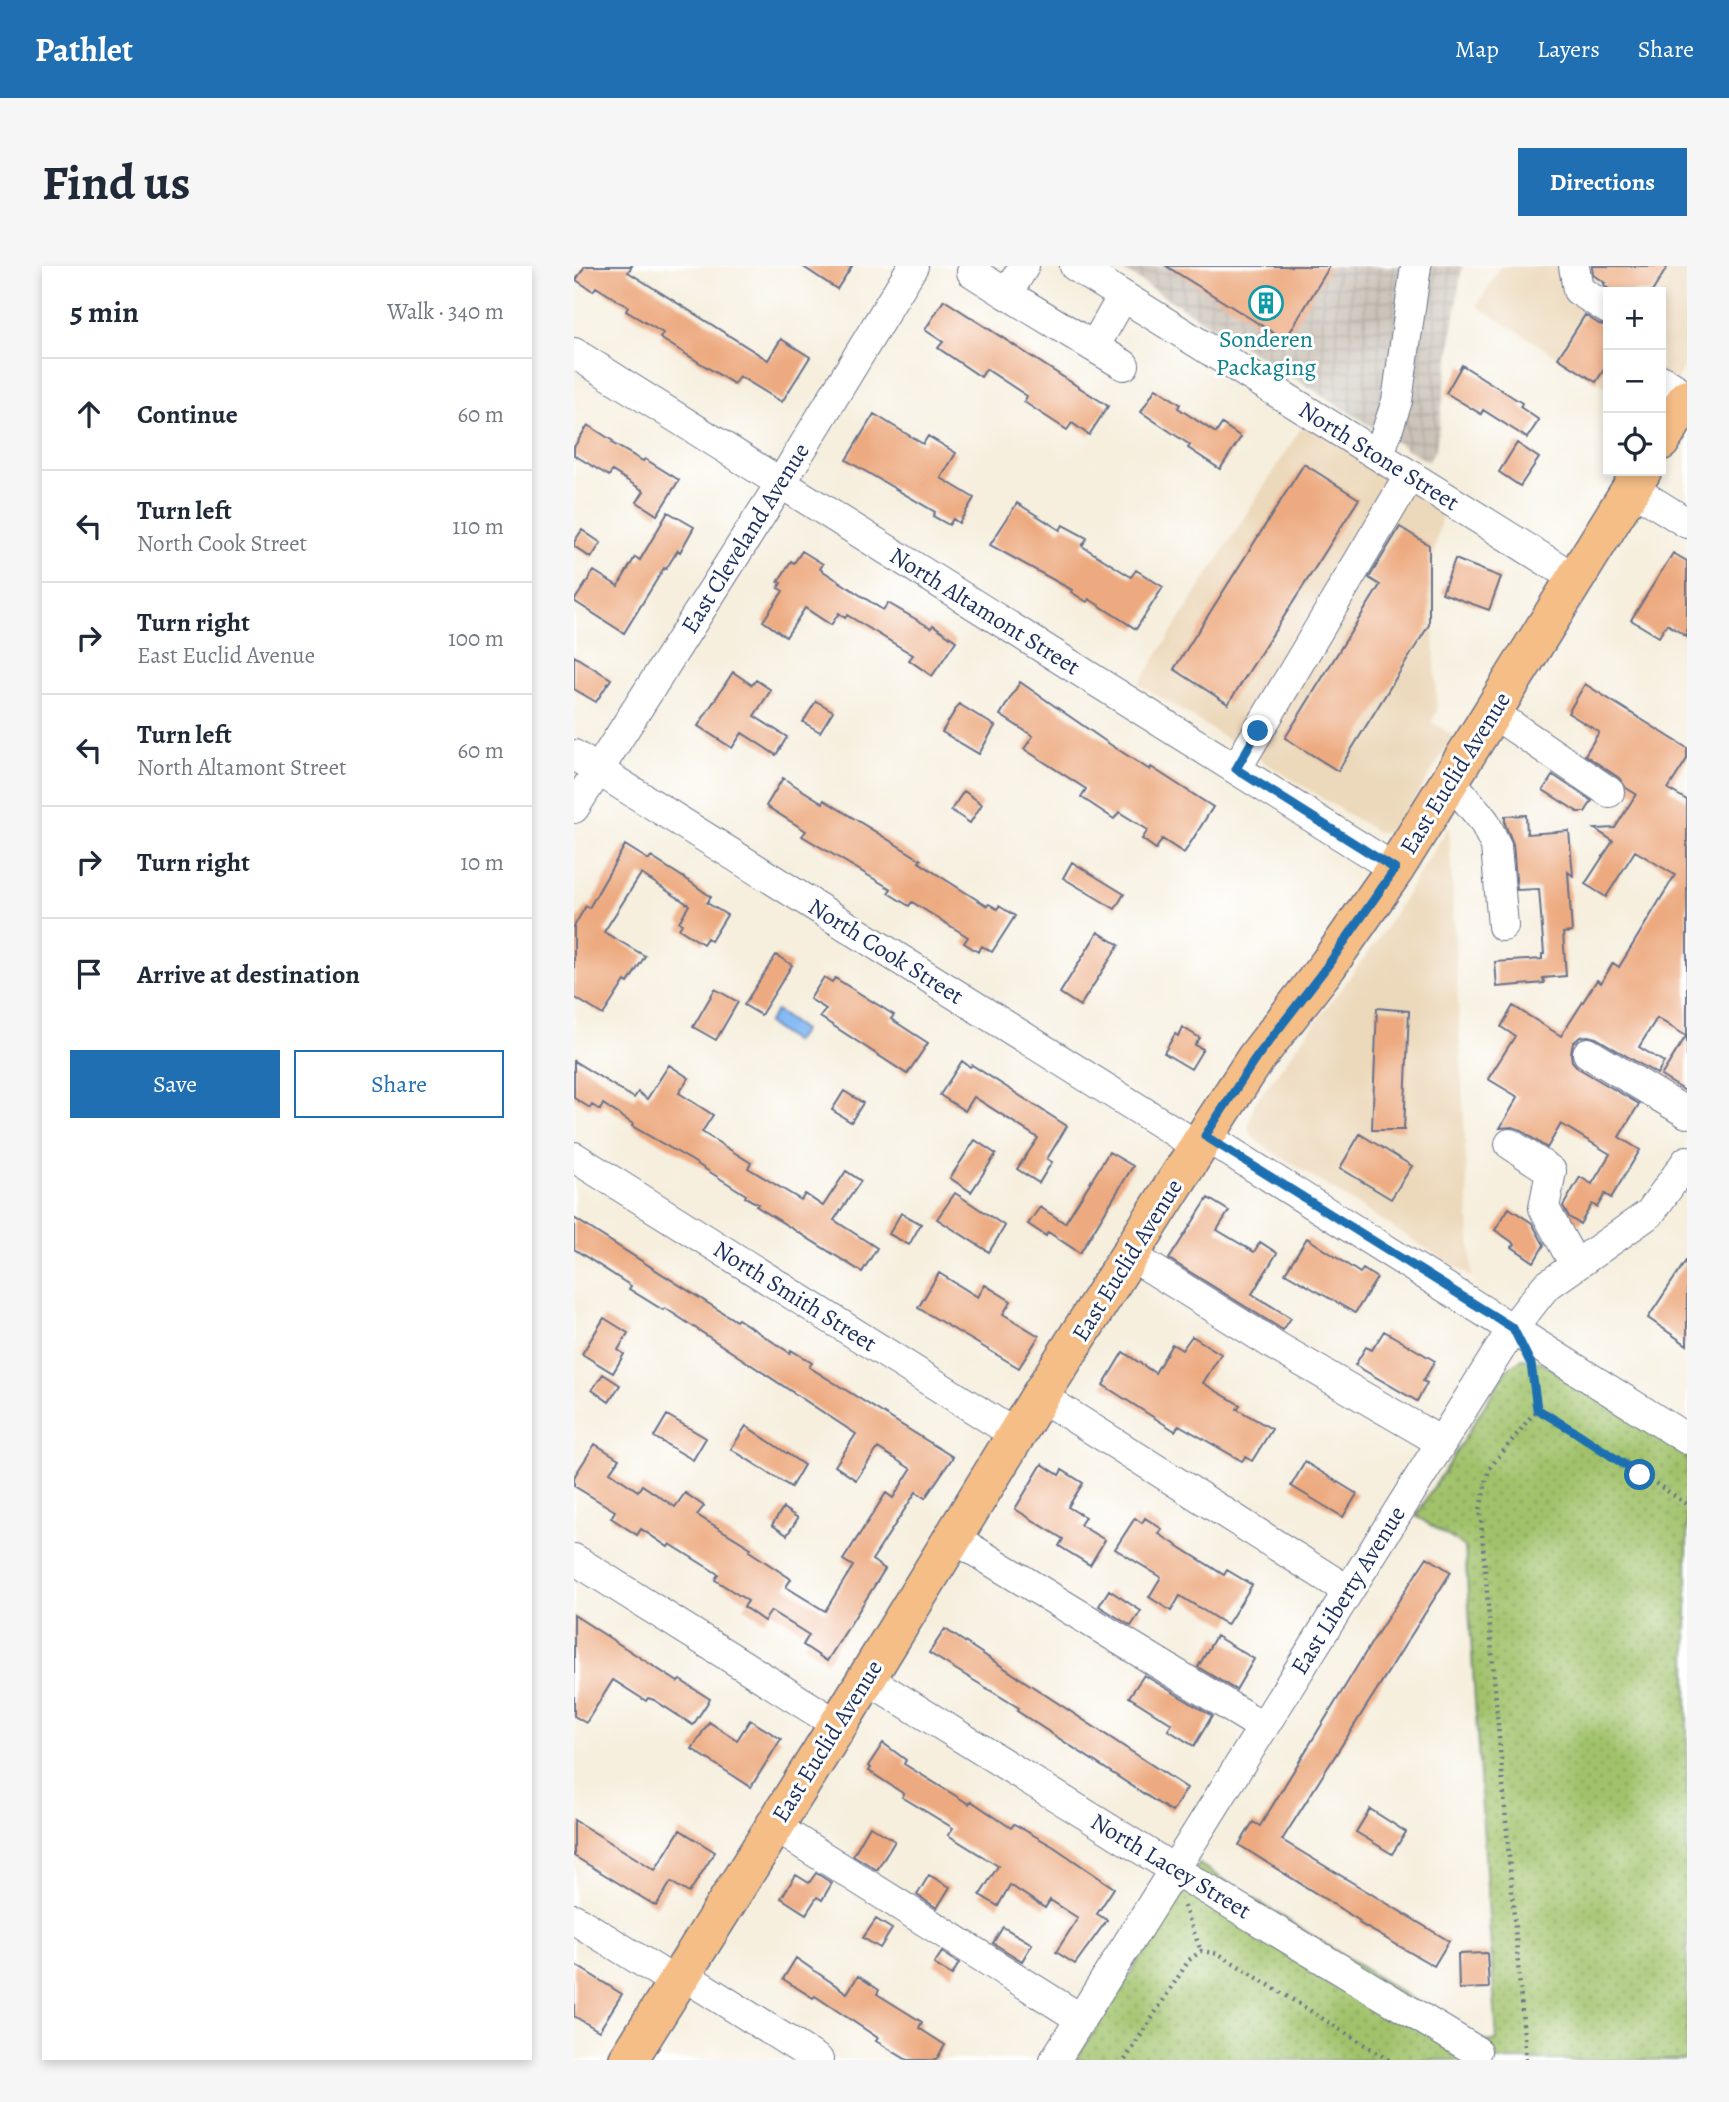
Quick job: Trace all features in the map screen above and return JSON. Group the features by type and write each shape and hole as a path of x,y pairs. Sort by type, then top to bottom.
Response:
{"main road":[{"path":"1666,433 1687,397"},
{"name":"East Euclid Avenue","path":"628,2060 838,1726 1040,1396 1202,1142 1256,1058 1328,965 1395,869 1637,480"}],"street":[{"name":"East Cleveland Avenue","path":"574,808 586,762 782,483 913,266"},
{"path":"1007,293 1024,266"},
{"name":"North Stone Street","path":"1075,266 1576,579"},
{"path":"1379,455 1396,401 1416,266"},
{"path":"1574,266 1578,290 1603,306"},
{"path":"972,272 1124,365"},
{"path":"1094,347 1123,296"},
{"name":"North Altamont Street","path":"574,353 1395,869"},
{"path":"1666,383 1687,397"},
{"path":"1236,769 1410,475"},
{"path":"1637,480 1687,523"},
{"path":"1493,713 1609,792"},
{"name":"North Cook Street","path":"586,762 1202,1142 1513,1328 1687,1439"},
{"path":"1450,780 1484,821 1496,846 1503,926"},
{"path":"1587,1054 1687,1112"},
{"path":"1510,1144 1550,1171 1544,1208 1575,1265"},
{"name":"North Smith Street","path":"574,1157 1016,1435"},
{"name":"East Liberty Avenue","path":"1055,2060 1513,1328 1545,1287 1650,1213 1686,1165"},
{"path":"1130,1255 1279,1348 1441,1442"},
{"path":"1040,1396 1347,1590"},
{"path":"952,1537 1263,1727"},
{"path":"574,1559 838,1726"},
{"name":"North Lacey Street","path":"866,1678 1175,1870 1476,2051"},
{"path":"774,1826 1081,2020"},
{"path":"574,1919 818,2060"}],"path":[{"path":"1513,1328 1531,1364 1537,1409 1489,1469 1480,1509 1527,2060"},
{"path":"1537,1409 1687,1504"},
{"path":"1175,1870 1183,1902 1201,1951"},
{"path":"1125,2060 1189,1960 1201,1951 1219,1954 1389,2060"}],"shaded area":[{"path":"1116,266 1462,266 1436,448 1428,462"},
{"path":"1501,266 1687,266 1687,362 1666,396 1666,287 1603,287 1603,386 1477,306"},
{"path":"1306,420 1444,506 1431,569 1437,712 1431,722 1454,736 1399,824 1393,830 1383,833 1375,831 1139,684"},
{"path":"1449,826 1472,1277 1265,1147 1254,1139 1248,1129 1254,1104 1381,935"}],"green space":[{"path":"1522,1359 1541,1362 1687,1454 1687,2060 1076,2060 1199,1864 1479,2042 1497,2041 1465,1547 1416,1516 1508,1368"}],"water":[{"path":"776,1011 803,1030 794,1042 767,1023"}],"building":[{"path":"585,266 632,266 628,272 768,360 781,339 810,357 782,402 739,376 734,384 660,338 663,333 626,311 628,307 596,287 593,291 576,280"},
{"path":"802,266 852,266 837,289"},
{"name":"Sonderen Packaging","path":"1166,266 1330,266 1285,340"},
{"path":"1592,266 1668,266 1655,287 1606,287 1603,285 1605,283 1593,275"},
{"path":"944,300 1108,406 1089,435 1072,423 1067,430 1024,402 1027,396 986,369 981,377 938,348 943,342 925,330"},
{"path":"1585,315 1603,325 1603,371 1596,382 1558,358"},
{"path":"1462,365 1522,403 1520,407 1539,420 1527,438 1483,410 1481,414 1446,393"},
{"path":"1156,388 1180,404 1178,408 1216,433 1222,424 1241,437 1220,469 1141,412"},
{"path":"874,414 923,444 928,436 956,453 941,478 974,498 959,523 953,519 949,525 933,516 935,512 846,460"},
{"path":"588,425 613,441 612,443 679,480 657,515 637,502 644,491 612,471 609,476 574,455 574,447"},
{"path":"1517,443 1539,458 1520,486 1499,472"},
{"path":"1304,464 1359,499 1228,704 1174,669"},
{"path":"1017,503 1060,530 1063,525 1087,538 1082,546 1131,577 1136,570 1163,587 1136,629 1089,599 1087,602 1071,592 1072,590 990,545"},
{"path":"668,512 694,527 680,552 678,550 666,569 664,568 624,633 574,601 594,571 618,586 635,557 640,560"},
{"path":"1400,527 1429,545 1429,625 1338,771 1285,738 1380,585 1369,578"},
{"path":"582,530 601,543 591,558 574,546"},
{"path":"802,551 823,564 820,569 883,610 888,603 931,628 933,625 956,641 932,676 909,660 913,655 847,615 845,618 839,613 831,625 805,608 786,637 763,621 783,591 778,588 781,583 778,582 791,561 794,563"},
{"path":"1673,553 1687,561 1687,637 1667,624 1659,637 1631,620"},
{"path":"1455,559 1501,577 1489,610 1442,593"},
{"path":"574,656 611,679 596,702 574,689"},
{"path":"733,672 752,685 756,680 771,690 754,716 787,737 776,755 742,733 732,748 698,726"},
{"path":"1020,682 1111,745 1213,807 1184,853 1162,839 1156,849 1142,839 1148,830 1119,812 1114,819 1081,797 1086,789 1024,749 1033,736 1000,715"},
{"path":"1585,684 1687,748 1687,759 1668,789 1687,800 1687,1092 1661,1076 1686,1036 1657,1018 1639,1047 1664,1062 1657,1074 1596,1038 1580,1037 1573,1043 1572,1061 1578,1068 1639,1104 1619,1137 1640,1150 1611,1198 1605,1194 1597,1207 1592,1204 1580,1224 1569,1217 1563,1206 1580,1177 1592,1184 1610,1154 1561,1124 1547,1148 1519,1129 1500,1128 1518,1097 1488,1079 1515,1036 1501,1027 1513,1006 1561,1036 1597,980 1601,983 1613,963 1619,967 1675,875 1635,851 1606,897 1585,884 1613,841 1595,829 1615,828 1636,794 1626,788 1619,778 1585,755 1599,732 1568,713"},
{"path":"816,701 833,711 820,732 803,722"},
{"path":"959,704 995,726 979,754 942,732"},
{"path":"1553,775 1592,801 1585,812 1578,812 1543,790"},
{"path":"783,778 921,860 919,862 987,906 989,904 997,909 999,906 1015,916 992,952 982,946 978,952 964,943 968,937 912,902 909,906 888,893 891,889 802,836 806,831 766,806"},
{"path":"964,791 982,804 970,823 951,810"},
{"path":"1526,815 1527,834 1569,831 1573,876 1568,872 1572,932 1563,933 1566,976 1543,978 1544,983 1497,987 1495,962 1542,959 1544,954 1539,889 1517,890 1513,844 1505,824 1505,816"},
{"path":"625,845 649,860 651,857 689,881 711,897 707,903 727,915 711,941 707,938 703,944 679,929 682,924 679,922 689,905 641,874 604,932 645,956 603,1015 574,997 574,926 586,906 589,908"},
{"path":"1072,862 1124,894 1115,909 1063,878"},
{"path":"1098,932 1119,945 1080,1006 1060,993"},
{"path":"776,955 792,965 761,1015 744,1005"},
{"path":"824,977 832,982 835,978 894,1015 891,1019 928,1043 907,1074 820,1017 826,1009 810,999"},
{"path":"715,989 738,1002 716,1040 693,1027"},
{"path":"1377,1008 1409,1011 1404,1130 1372,1130"},
{"path":"1182,1027 1200,1038 1195,1045 1203,1049 1191,1069 1164,1053"},
{"path":"574,1061 634,1098 638,1092 647,1099 669,1065 689,1078 679,1093 713,1115 702,1132 751,1163 748,1168 801,1200 805,1194 823,1206 846,1171 861,1181 834,1220 877,1248 862,1272 756,1206 758,1204 745,1197 746,1195 691,1160 632,1126 633,1124 603,1104 600,1110 592,1105 590,1108 574,1098"},
{"path":"962,1061 1067,1126 1047,1159 1052,1162 1039,1183 1017,1169 1038,1138 974,1097 965,1111 940,1095"},
{"path":"844,1091 863,1103 851,1122 832,1110"},
{"path":"1360,1134 1412,1166 1391,1199 1340,1168"},
{"path":"975,1140 996,1154 971,1192 950,1178"},
{"path":"1109,1152 1133,1166 1080,1253 1048,1232 1046,1236 1028,1224 1040,1207 1065,1223"},
{"path":"955,1193 1005,1226 989,1252 937,1219"},
{"path":"1208,1198 1229,1211 1217,1230 1254,1252 1260,1242 1277,1253 1252,1294 1291,1318 1283,1330 1169,1259"},
{"path":"1509,1208 1532,1223 1544,1245 1534,1262 1512,1247 1515,1244 1495,1230"},
{"path":"901,1213 921,1224 909,1245 889,1234"},
{"path":"574,1218 736,1321 738,1319 790,1353 791,1350 812,1363 809,1367 953,1457 925,1498 916,1492 872,1560 885,1569 827,1661 803,1645 809,1635 771,1611 764,1621 744,1607 748,1601 715,1580 718,1574 670,1544 668,1547 641,1529 637,1535 611,1518 615,1511 574,1486 574,1477 595,1444 619,1459 610,1472 638,1491 642,1485 675,1507 685,1493 704,1506 697,1515 751,1548 749,1551 791,1579 786,1587 825,1611 853,1566 843,1560 886,1493 893,1498 911,1469 878,1448 856,1480 835,1466 856,1434 665,1308 663,1310 629,1289 631,1286 574,1249"},
{"path":"1307,1238 1360,1273 1363,1269 1377,1278 1355,1313 1285,1273"},
{"path":"1687,1259 1687,1345 1648,1318"},
{"path":"939,1273 978,1297 985,1285 1011,1301 1003,1314 1039,1336 1019,1368 918,1308"},
{"path":"604,1318 628,1333 618,1350 624,1354 613,1373 582,1354"},
{"path":"1384,1331 1435,1361 1423,1381 1427,1383 1417,1401 1355,1365 1366,1347 1372,1350"},
{"path":"1192,1336 1221,1354 1203,1383 1240,1405 1237,1409 1272,1429 1252,1461 1245,1457 1242,1461 1179,1425 1175,1431 1103,1385 1123,1352 1155,1373 1172,1344 1182,1350"},
{"path":"603,1374 620,1385 609,1402 592,1390"},
{"path":"667,1415 706,1438 693,1460 654,1437"},
{"path":"746,1426 804,1465 791,1487 731,1449"},
{"path":"1305,1462 1357,1494 1343,1517 1291,1486"},
{"path":"1042,1464 1059,1475 1062,1470 1083,1483 1068,1507 1085,1517 1080,1525 1105,1540 1090,1565 1059,1546 1063,1539 1015,1509"},
{"path":"783,1508 798,1518 787,1535 772,1525"},
{"path":"1135,1518 1142,1523 1145,1518 1162,1529 1159,1534 1224,1575 1227,1570 1252,1585 1227,1625 1180,1596 1171,1611 1149,1597 1161,1577 1115,1549"},
{"path":"1427,1557 1451,1572 1282,1840 1449,1941 1434,1966 1359,1923 1360,1921 1239,1845 1253,1822 1260,1826"},
{"path":"1109,1590 1141,1611 1131,1626 1099,1606"},
{"path":"574,1615 678,1682 680,1680 710,1699 693,1725 654,1700 648,1698 646,1701 613,1680 586,1723 574,1716"},
{"path":"945,1629 1187,1788 1172,1812 1017,1711 1019,1708 929,1653"},
{"path":"1216,1636 1254,1659 1236,1690 1198,1667"},
{"path":"1144,1675 1212,1716 1194,1746 1168,1730 1172,1724 1129,1697"},
{"path":"750,1720 781,1739 751,1787 692,1749 709,1722 737,1740"},
{"path":"883,1743 906,1760 904,1764 969,1804 971,1801 1011,1828 1014,1824 1054,1847 1114,1888 1097,1914 1107,1920 1075,1964 1056,1952 1078,1918 1050,1900 1045,1908 1010,1885 998,1906 980,1895 998,1866 948,1835 953,1828 902,1797 904,1794 869,1771 871,1768 868,1766"},
{"path":"1370,1809 1406,1832 1392,1854 1356,1832"},
{"path":"574,1820 655,1870 680,1830 715,1852 689,1893 671,1882 656,1906 574,1856"},
{"path":"870,1826 895,1841 877,1870 853,1855"},
{"path":"816,1873 832,1883 822,1900 817,1897 806,1914 781,1898 796,1875 809,1883"},
{"path":"929,1875 950,1887 937,1908 917,1895"},
{"path":"876,1919 892,1929 880,1948 863,1938"},
{"path":"1003,1927 1032,1944 1022,1961 993,1943"},
{"path":"942,1952 959,1963 952,1975 934,1964"},
{"path":"1487,1953 1489,1988 1459,1989 1458,1954"},
{"path":"796,1958 847,1993 858,1976 879,1990 877,1994 922,2022 919,2028 945,2045 936,2060 907,2060 876,2041 878,2038 815,1996 813,1998 783,1979"},
{"path":"574,1964 622,1994 599,2031 574,2016"}],"place":[{"name":"Sonderen Packaging","path":"1266,303"}],"route":[{"path":"1258,731 1236,769 1395,869 1328,965 1256,1058 1205,1136 1513,1328 1531,1364 1537,1409 1640,1475"}]}
